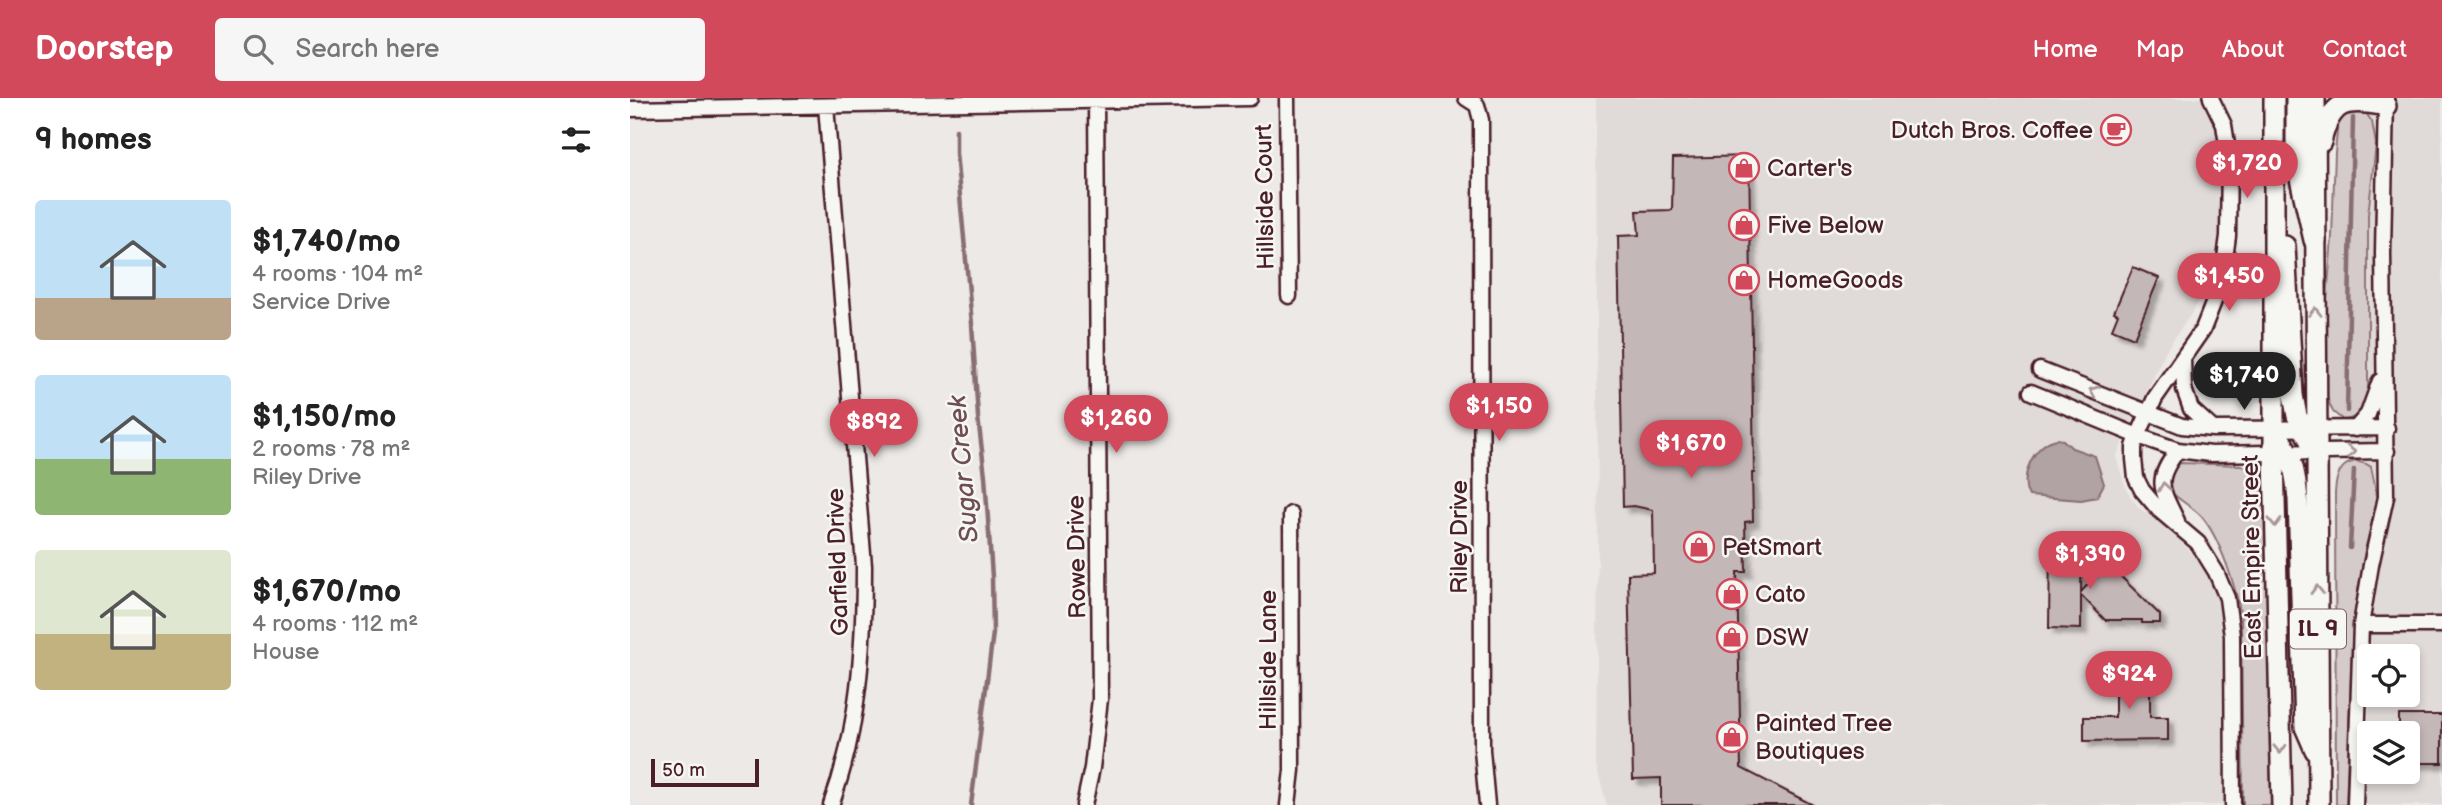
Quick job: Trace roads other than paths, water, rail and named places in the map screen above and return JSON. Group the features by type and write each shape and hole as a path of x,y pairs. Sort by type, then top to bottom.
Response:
{"highway":[{"path":"2297,98 2297,161 2315,240"}],"main road":[{"name":"East Empire Street","path":"2274,98 2274,429 2282,454 2282,805"},
{"name":"IL 9","path":"2315,98 2315,240 2309,429 2316,453 2319,805"},
{"path":"2315,170 2328,119 2340,104 2353,99 2386,102"},
{"path":"2274,210 2284,229 2293,395 2297,416 2309,429"},
{"path":"2282,454 2295,471 2305,727 2319,761"}],"street":[{"path":"630,108 1250,98"},
{"name":"Hillside Court","path":"1287,98 1289,296"},
{"path":"2211,98 2227,136 2230,170 2229,215 2222,281 2203,329 2155,398 2138,436 2134,459 2141,490 2159,510 2198,544 2207,556 2227,598 2232,636 2233,805"},
{"name":"Rowe Drive","path":"1084,805 1092,768 1100,699 1096,99"},
{"name":"Riley Drive","path":"1470,100 1479,108 1481,120 1482,750 1487,805"},
{"path":"2355,805 2361,625 2371,565 2384,512 2387,452 2383,369 2386,102"},
{"name":"Garfield Drive","path":"826,106 864,566 864,627 857,694 831,805"},
{"path":"2183,357 2184,389 2191,409 2213,429"},
{"path":"2355,429 2374,402 2383,369"},
{"path":"2040,370 2182,426 2213,429 2387,428"},
{"path":"2031,392 2178,450 2210,454 2387,452"},
{"path":"2178,450 2166,465 2162,476 2163,492 2179,525"},
{"name":"Hillside Lane","path":"1288,805 1292,770 1291,514"},
{"path":"2361,625 2442,625"}],"waterway":[{"path":"2347,411 2353,118"},
{"name":"Sugar Creek","path":"956,130 992,577 993,633 971,805"},
{"path":"2350,548 2354,470"}],"place":[{"name":"Dutch Bros. Coffee","path":"2116,130"},
{"name":"Carter's","path":"1744,168"},
{"name":"Five Below","path":"1744,225"},
{"name":"HomeGoods","path":"1744,280"},
{"name":"PetSmart","path":"1699,547"},
{"name":"Cato","path":"1732,594"},
{"name":"DSW","path":"1732,637"},
{"name":"Painted Tree Boutiques","path":"1732,737"}]}
